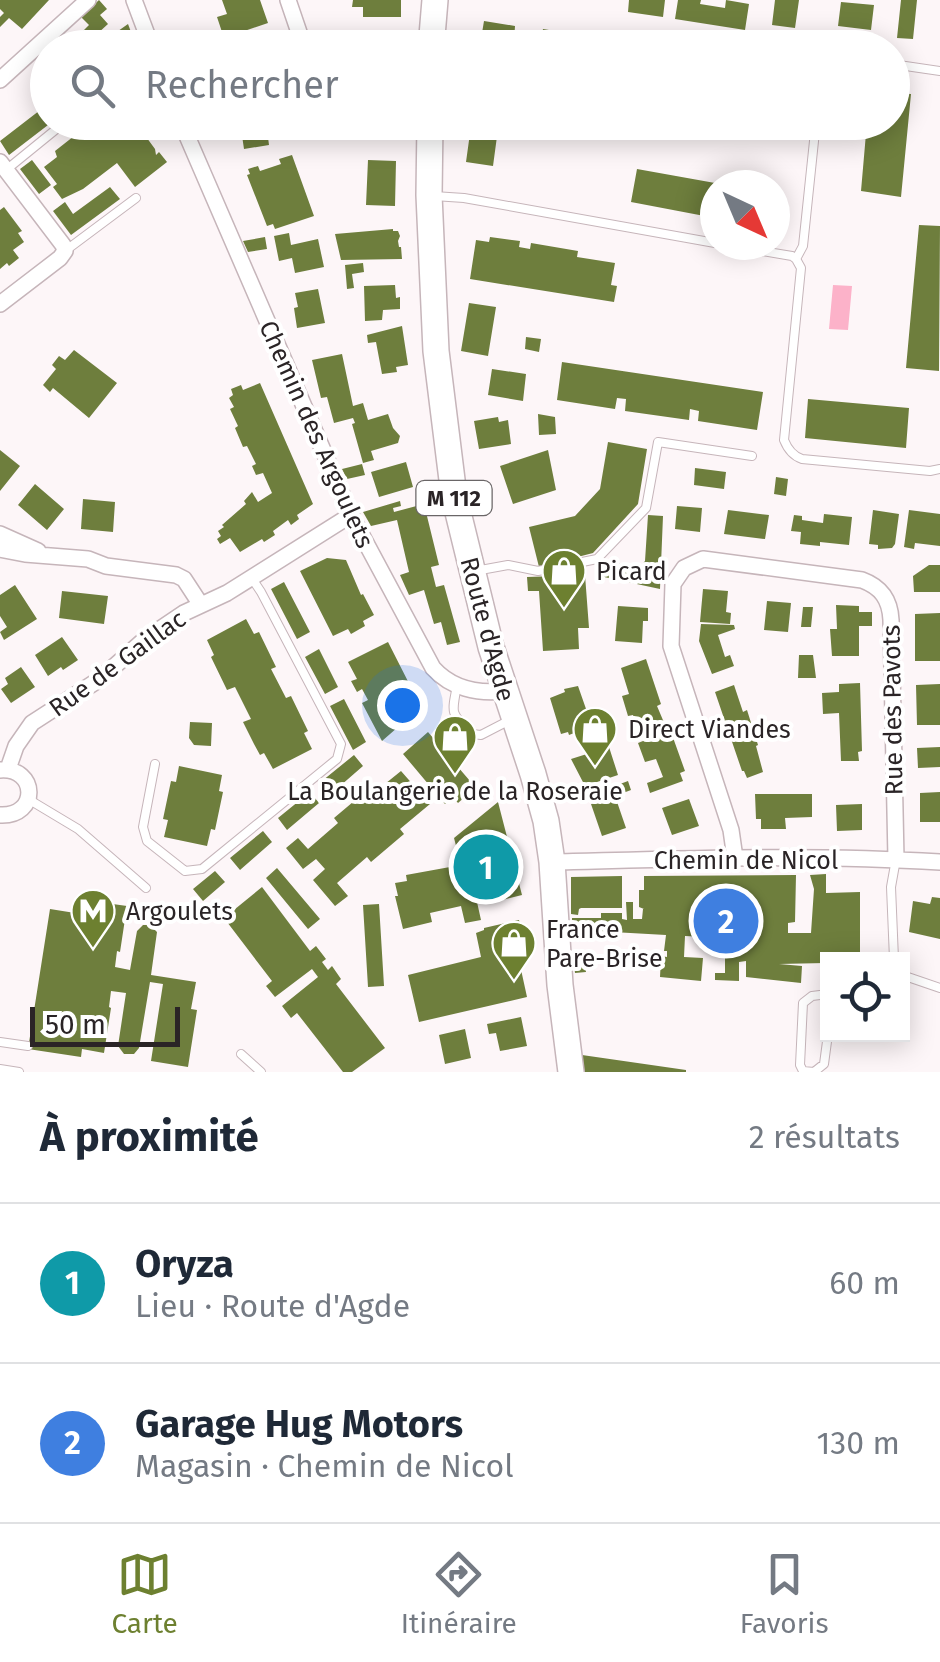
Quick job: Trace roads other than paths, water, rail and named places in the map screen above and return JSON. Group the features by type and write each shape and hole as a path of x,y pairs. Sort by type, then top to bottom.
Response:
{"main road":[{"path":"432,30 435,0"},
{"name":"Route d'Agde","path":"430,140 440,397 454,496 504,691 541,806 552,862 560,985 571,1072"}],"street":[{"path":"55,30 88,0"},
{"path":"134,0 145,30"},
{"path":"288,0 297,30"},
{"path":"0,80 30,53"},
{"name":"Chemin des Argoulets","path":"189,140 350,515 433,668 457,686"},
{"path":"0,304 65,251 3,166"},
{"name":"Rue de Gaillac","path":"28,799 27,783 22,776 4,769 32,724 100,679 167,623 227,593 350,515"},
{"path":"0,534 46,554"},
{"path":"0,549 176,574 202,605"},
{"name":"Rue des Pavots","path":"735,858 731,830 671,646 673,584 684,568 703,559 862,580 884,594 890,610 896,859"},
{"path":"457,686 504,691"},
{"path":"0,814 14,814 28,799"},
{"name":"Chemin de Nicol","path":"552,862 735,858 940,862"}],"lane":[{"path":"910,67 940,71"},
{"path":"3,166 40,140"},
{"path":"796,259 803,246 814,140"},
{"path":"429,195 700,240"},
{"path":"65,251 136,198"},
{"path":"790,256 801,268 786,446 802,459 940,469"},
{"path":"471,572 508,565 538,571 597,559 646,508 658,442 752,456"},
{"path":"156,764 144,827 147,841 185,871 202,869 338,759 341,744 251,577"},
{"path":"457,686 452,711 472,734 481,735 513,718"},
{"name":"Rue de Gaillac","path":"28,799 78,829 146,888"},
{"path":"894,952 891,887 896,859"},
{"path":"910,978 940,988"},
{"path":"820,995 804,1003 800,1065 803,1071 814,1072 824,1064 827,1042"},
{"path":"0,1042 28,1046"},
{"path":"241,1054 260,1072"},
{"path":"0,1069 19,1072"}],"place":[{"name":"Picard","path":"564,609"},
{"name":"Direct Viandes","path":"595,767"},
{"name":"La Boulangerie de la Roseraie","path":"455,775"},
{"name":"Oryza","path":"486,867"},
{"name":"Garage Hug Motors","path":"726,921"},
{"name":"Argoulets","path":"93,949"},
{"name":"France Pare-Brise","path":"514,981"}]}
